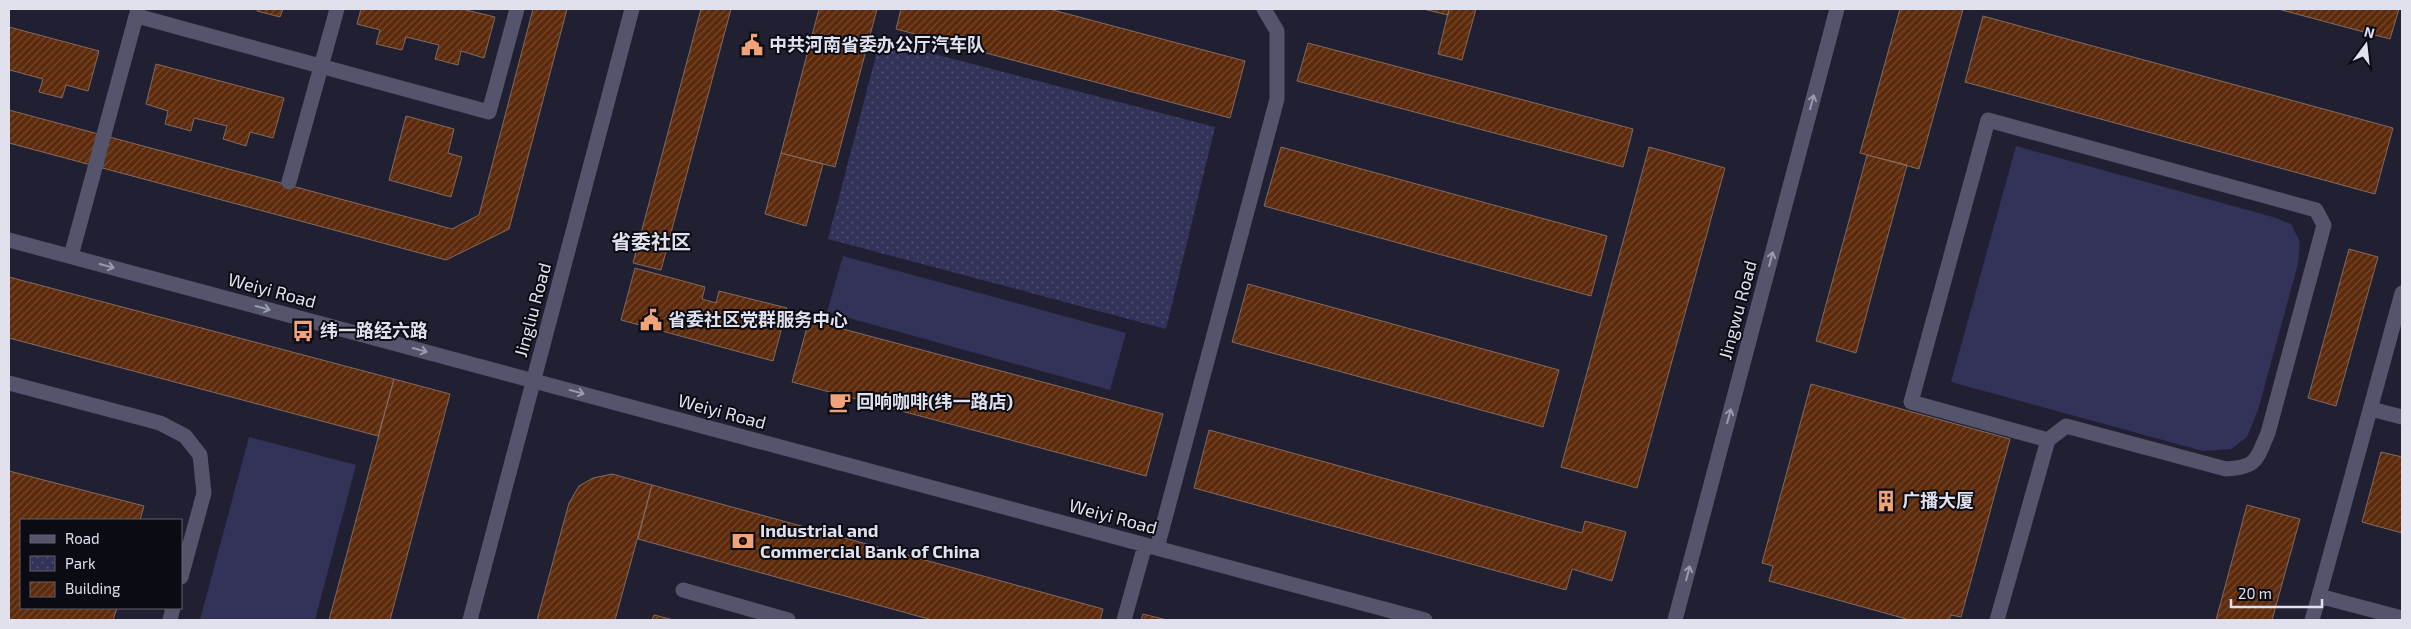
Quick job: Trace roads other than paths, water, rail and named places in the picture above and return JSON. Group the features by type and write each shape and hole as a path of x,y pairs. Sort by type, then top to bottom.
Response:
{"street":[{"path":"289,182 336,9"},
{"path":"71,256 137,12 321,66 489,112 517,9"},
{"name":"Jingliu Road","path":"470,620 632,9"},
{"path":"1124,620 1151,547 1277,99 1277,31 1264,9"},
{"name":"Jingwu Road","path":"1675,620 1837,9"},
{"path":"1997,620 2048,440 2066,426 2226,469 2246,468 2256,460 2268,433 2324,225 2316,210 1988,120 1911,402 2048,440"},
{"name":"Weiyi Road","path":"9,240 1425,620"},
{"path":"2312,620 2402,293"},
{"path":"9,383 160,423 185,436 200,455 204,493 182,574"},
{"path":"2370,409 2402,417"},
{"path":"683,590 788,620"},
{"path":"2319,596 2402,618"}],"place":[{"name":"中共河南省委办公厅汽车队","path":"752,45"},
{"name":"省委社区党群服务中心","path":"651,320"},
{"name":"纬一路经六路","path":"303,331"},
{"name":"回响咖啡(纬一路店)","path":"840,402"},
{"name":"广播大厦","path":"1886,501"},
{"name":"Industrial and Commercial Bank of China","path":"743,541"}],"district":[{"name":"省委社区","path":"651,242"}]}
